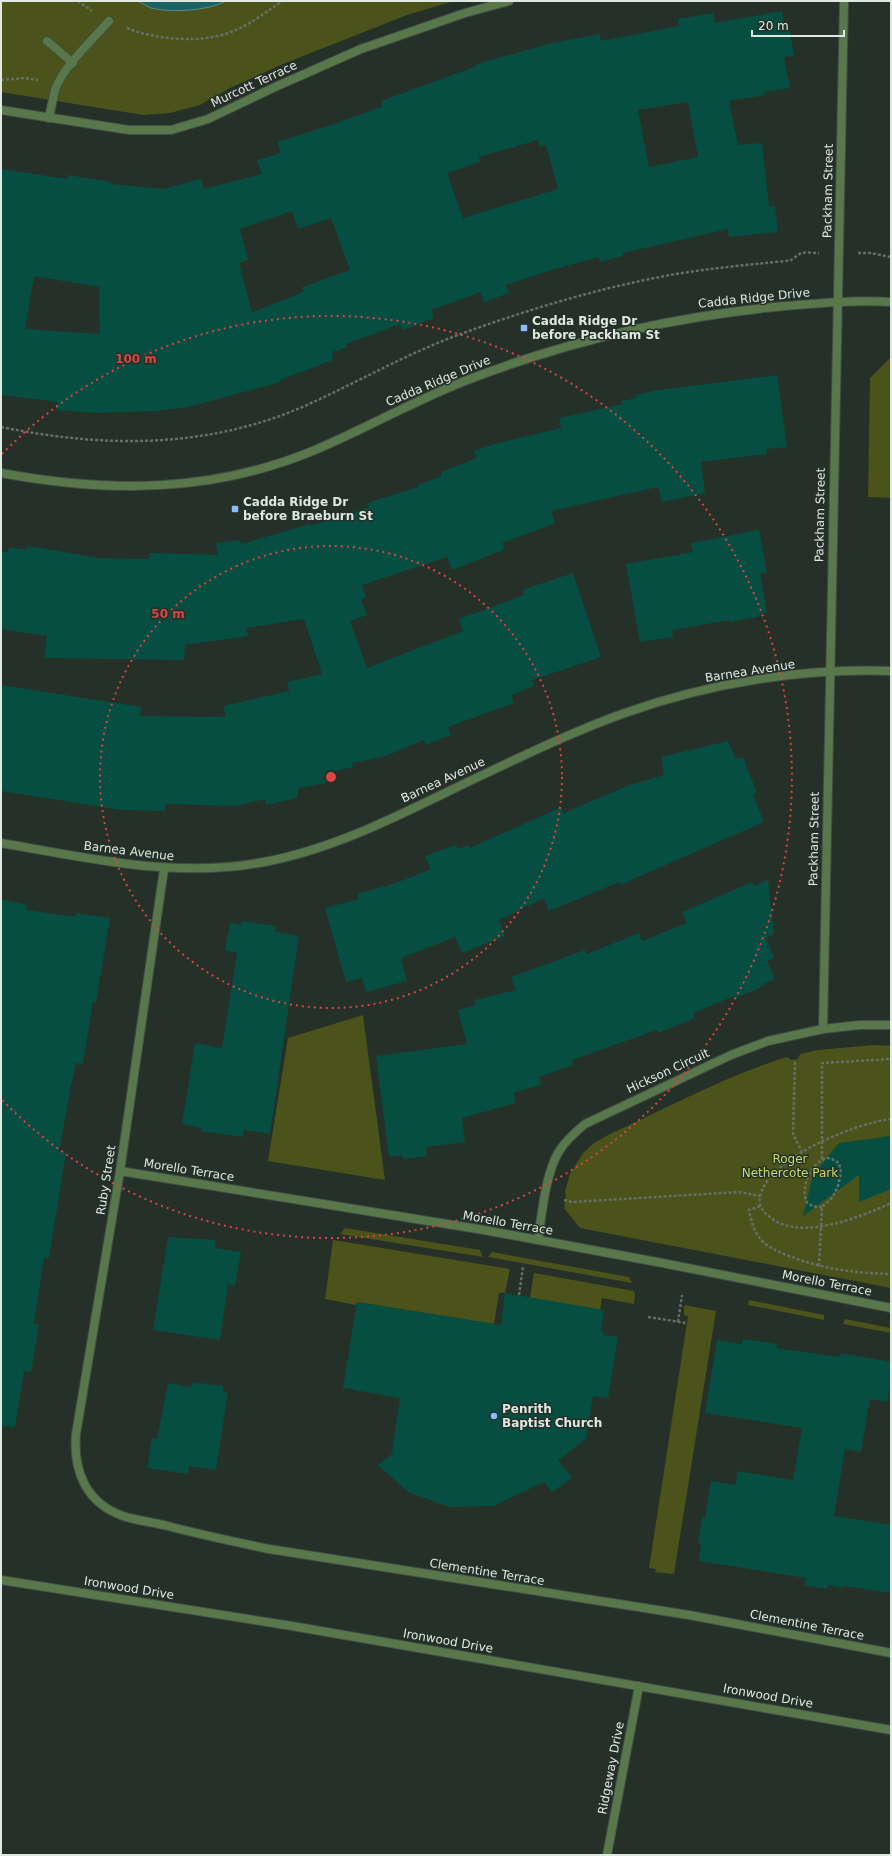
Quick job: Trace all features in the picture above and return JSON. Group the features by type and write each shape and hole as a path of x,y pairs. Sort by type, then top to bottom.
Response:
{"street":[{"name":"Murcott Terrace","path":"1,110 143,131 171,130 196,124 361,49 465,13 509,1"},
{"name":"Packham Street","path":"823,1029 836,302 844,1"},
{"path":"50,118 58,83 72,63 109,21"},
{"path":"47,41 72,63"},
{"name":"Cadda Ridge Drive","path":"1,473 73,484 109,487 174,484 235,475 262,468 314,450 470,378 549,351 594,338 685,318 771,307 836,302 891,302"},
{"name":"Barnea Avenue","path":"1,843 125,864 164,869 236,867 283,858 311,851 366,830 551,744 625,713 660,701 722,686 785,676 829,672 891,671"},
{"name":"Ruby Street","path":"88,1492 77,1465 75,1449 76,1434 120,1170 164,869"},
{"name":"Hickson Circuit","path":"538,1240 552,1166 566,1141 585,1124 749,1048 783,1037 823,1029 860,1025 891,1025"},
{"name":"Morello Terrace","path":"120,1170 538,1240 891,1308"},
{"name":"Clementine Terrace","path":"88,1492 100,1503 123,1516 209,1537 276,1550 689,1615 891,1653"},
{"name":"Ironwood Drive","path":"1,1580 299,1628 891,1730"},
{"name":"Ridgeway Drive","path":"607,1855 639,1686"}],"path":[{"path":"109,21 132,30 156,36 178,38 217,36 238,30 283,1"},
{"path":"1,80 24,78 58,83"},
{"path":"1,427 78,440 115,442 154,441 224,432 258,424 305,406 385,367 457,335 553,303 647,280 713,269 791,260 802,253"},
{"path":"870,253 891,257"},
{"path":"822,1207 808,1204 804,1194 809,1176 822,1159 822,1063 891,1058"},
{"path":"795,1062 792,1134 802,1152"},
{"path":"891,1119 861,1125 822,1140 802,1152 771,1178 760,1196 760,1206 775,1222 796,1227 820,1227 867,1214 891,1203"},
{"path":"819,1266 822,1207 835,1193 841,1173 839,1163 836,1160 830,1158 822,1159"},
{"path":"564,1200 572,1202 739,1192 760,1196"},
{"path":"760,1206 749,1210 756,1232 762,1241 775,1250 819,1266 869,1273 891,1274"},
{"path":"519,1295 523,1267"},
{"path":"678,1322 682,1295"},
{"path":"648,1317 686,1324"}],"green space":[{"path":"1,1 454,1 407,15 283,64 230,88 200,105 170,113 143,115 1,92"},
{"path":"891,357 891,498 868,497 870,378"},
{"path":"363,1015 385,1180 268,1161 288,1038"},
{"name":"Roger Nethercote Park","path":"874,1045 891,1046 891,1288 580,1228 564,1208 565,1192 570,1174 583,1153 594,1143 608,1135 741,1073 787,1057 791,1060 798,1059 800,1054 818,1050"},
{"path":"345,1228 480,1250 483,1257 340,1234"},
{"path":"333,1240 510,1269 505,1293 499,1293 494,1324 357,1302 356,1305 325,1299"},
{"path":"492,1252 629,1277 632,1283 488,1257"},
{"path":"534,1273 634,1291 634,1304 602,1298 600,1310 533,1299 530,1297"},
{"path":"749,1300 824,1315 824,1320 748,1305"},
{"path":"684,1305 716,1311 674,1574 655,1572 656,1569 649,1568 688,1316 684,1315"},
{"path":"845,1319 891,1328 891,1333 843,1324"}],"water":[{"path":"137,1 226,1 210,7 179,11 159,10"}],"building":[{"path":"782,11 785,26 789,25 794,56 784,57 790,88 764,92 765,95 729,101 738,145 762,143 769,207 775,206 778,232 729,237 728,229 623,253 623,256 600,262 599,257 555,269 506,285 509,293 484,302 481,292 431,310 434,318 419,324 402,330 400,324 346,344 348,347 332,352 334,356 332,357 333,360 280,380 281,382 188,407 157,411 96,413 57,410 58,402 1,395 1,169 67,179 68,175 111,182 111,184 163,189 201,179 204,189 262,174 257,160 281,153 277,142 334,124 383,106 381,101 477,66 476,64 552,43 600,34 601,41 679,26 678,19 713,13 715,23","holes":["688,102 698,157 649,167 638,110","538,140 540,147 546,145 558,189 463,218 447,173 480,162 479,157","292,211 298,229 331,218 350,270 302,287 304,292 252,312 239,263 248,260 240,229","34,276 99,287 100,334 25,329"]},
{"path":"777,375 787,447 766,449 767,454 701,462 705,493 662,502 658,487 551,511 555,523 502,543 505,549 452,570 447,557 362,585 366,597 361,599 367,615 350,621 367,668 463,631 459,619 524,595 522,590 573,573 601,657 532,680 534,686 511,695 514,703 448,727 451,735 425,745 424,740 386,756 352,763 353,767 335,771 337,781 299,788 297,798 266,805 265,799 236,806 165,804 165,811 121,810 1,791 1,685 141,707 140,716 226,717 223,706 289,691 287,682 322,674 304,619 246,628 248,636 185,645 184,660 44,658 47,636 1,629 1,551 8,552 9,547 27,550 28,546 99,558 149,559 149,553 218,555 216,543 240,540 241,544 310,524 311,526 369,507 367,503 418,487 418,485 442,476 441,472 477,458 474,451 491,445 561,428 559,418 623,404 622,401 636,398 635,395 658,390"},
{"path":"759,530 767,572 760,574 767,612 760,614 761,616 731,622 730,620 672,630 673,637 640,642 626,564 693,552 691,543"},
{"path":"728,741 736,759 743,757 757,793 753,794 764,822 620,885 619,882 549,911 544,898 499,920 505,936 462,953 455,937 401,958 407,981 366,992 362,978 346,982 325,908 359,899 357,894 396,883 431,869 425,856 455,845 458,849 468,845 470,848 561,807 564,813 632,784 664,775 661,757"},
{"path":"768,880 774,934 766,938 774,958 767,961 775,979 760,986 760,988 736,998 734,996 693,1013 695,1018 658,1033 657,1030 572,1060 573,1065 539,1077 541,1085 513,1093 516,1103 462,1118 465,1142 426,1147 427,1156 403,1159 402,1155 389,1157 376,1056 467,1044 458,1010 476,1005 475,1000 516,990 511,977 585,950 587,954 639,933 642,941 687,923 682,912 752,882 754,886"},
{"path":"1,899 27,905 26,910 75,917 76,913 110,918 96,1003 93,1002 83,1064 76,1063 71,1086 59,1152 66,1153 49,1258 44,1258 34,1323 39,1324 31,1372 24,1371 15,1427 1,1426"},
{"path":"242,921 276,926 275,932 299,936 270,1134 244,1130 243,1137 201,1131 202,1128 182,1124 195,1043 222,1048 237,953 225,950 230,923 241,925"},
{"path":"891,1136 891,1189 859,1202 859,1175 803,1216 813,1175 839,1143"},
{"path":"168,1237 216,1240 215,1248 241,1252 235,1286 228,1284 220,1340 153,1330"},
{"name":"Penrith Baptist Church","path":"505,1293 604,1310 601,1331 604,1332 603,1335 618,1337 608,1398 593,1396 586,1439 558,1460 572,1478 552,1492 544,1482 494,1506 449,1507 408,1492 378,1465 393,1453 392,1451 400,1398 343,1388 357,1302 501,1325"},
{"path":"743,1339 777,1344 776,1348 840,1357 841,1353 891,1362 891,1378 887,1402 870,1399 861,1452 845,1449 834,1516 891,1525 891,1593 828,1585 827,1589 804,1585 806,1578 699,1561 701,1544 698,1543 702,1517 705,1518 711,1481 736,1485 737,1471 793,1480 802,1428 705,1413 717,1340 742,1344"},
{"path":"192,1382 223,1386 223,1391 228,1392 216,1470 189,1466 188,1474 147,1468 152,1438 157,1439 168,1383 191,1387"}],"place":[{"name":"Cadda Ridge Dr before Packham St","path":"524,328"},
{"name":"Cadda Ridge Dr before Braeburn St","path":"235,509"},
{"name":"Penrith Baptist Church","path":"494,1416"}]}
